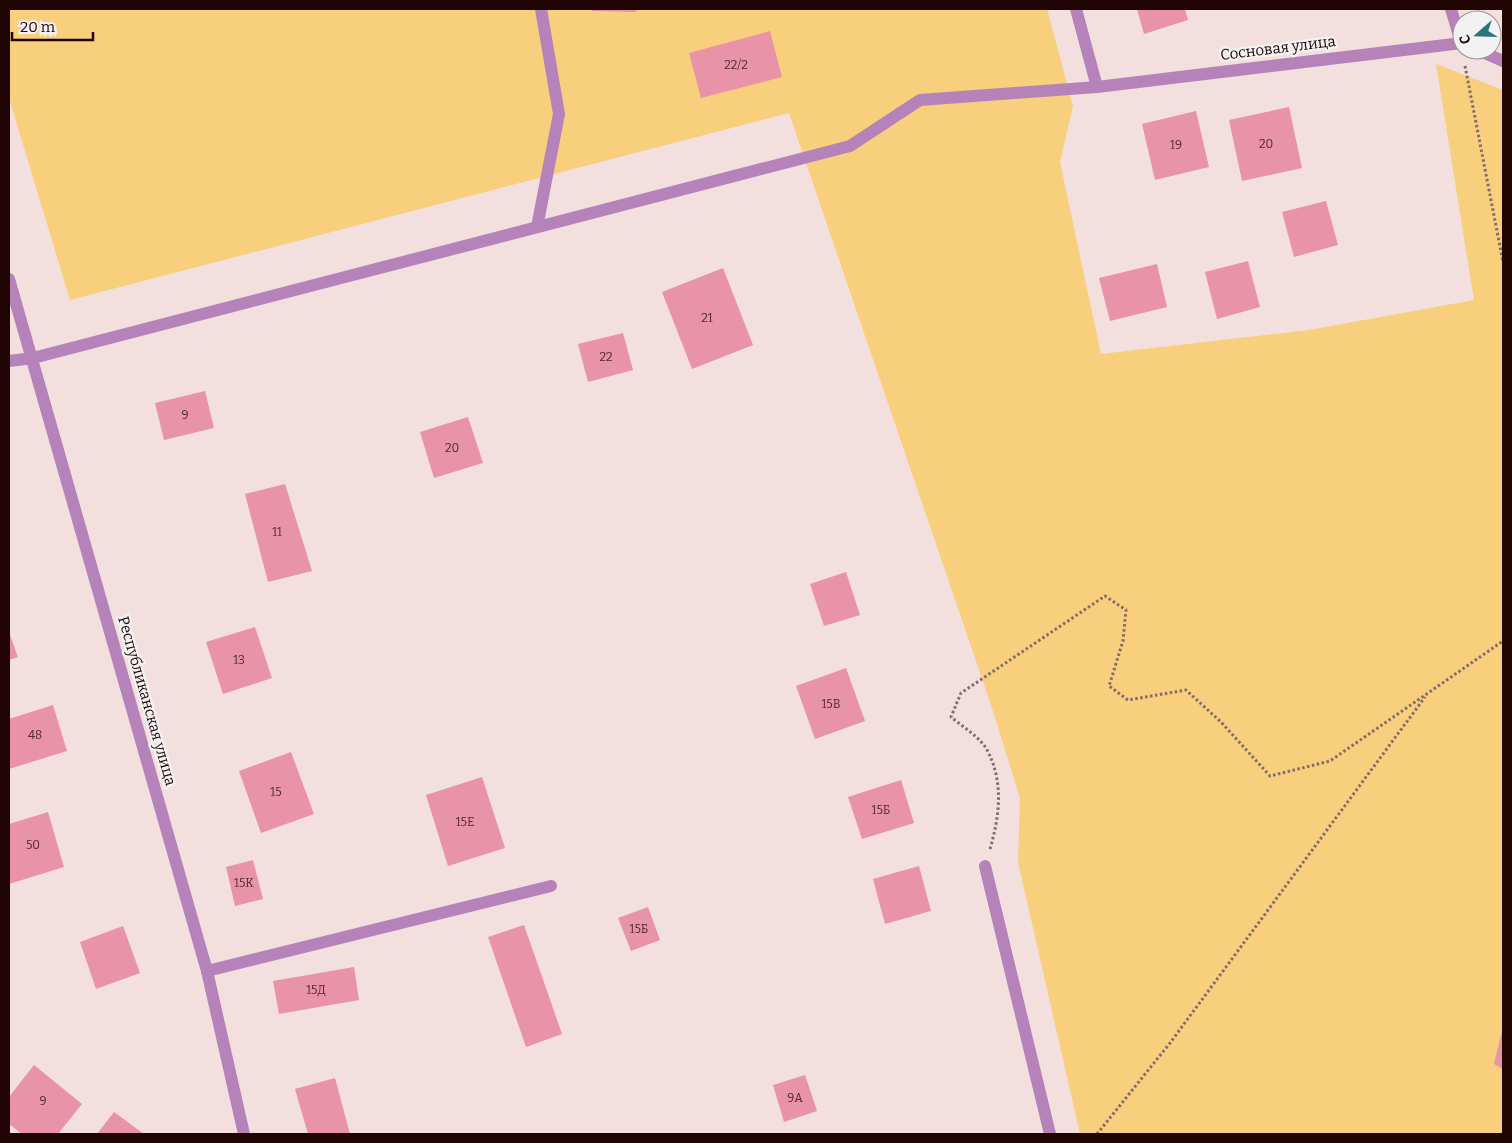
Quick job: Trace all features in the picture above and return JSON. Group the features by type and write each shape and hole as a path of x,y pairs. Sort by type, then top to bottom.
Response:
{"street":[{"path":"537,227 558,114 541,9"},
{"path":"1076,9 1097,87"},
{"name":"Сосновая улица","path":"9,361 33,358 850,146 920,100 1097,87 1452,43"},
{"name":"Республиканская улица","path":"9,279 207,971 244,1134"},
{"path":"985,866 1050,1134"},
{"path":"207,971 551,886"}],"path":[{"path":"1464,60 1503,262"},
{"path":"985,866 998,822 999,784 985,747 952,717 961,693 1105,596 1126,610 1123,641 1109,686 1128,700 1186,690 1220,722 1270,776 1330,761 1503,641"},
{"path":"1097,1134 1170,1043 1427,694"}],"shaded area":[{"path":"9,9 1047,9 1073,106 1060,162 1101,354 1309,330 1474,300 1436,64 1503,90 1503,1134 1080,1134 1018,862 1020,798 992,708 789,113 70,300 9,98"}],"building":[{"path":"592,9 636,9 636,12 592,11"},
{"path":"1137,9 1185,9 1188,20 1144,34"},
{"path":"770,31 782,77 701,98 689,53"},
{"path":"1289,107 1302,168 1242,181 1229,120"},
{"path":"1196,111 1209,167 1155,180 1142,124"},
{"path":"1326,201 1338,245 1294,257 1282,212"},
{"path":"1248,261 1260,307 1217,319 1205,272"},
{"path":"1157,264 1167,307 1110,321 1099,278"},
{"path":"723,268 753,345 692,369 662,292"},
{"path":"623,333 633,370 588,382 578,344"},
{"path":"205,391 214,428 164,440 155,403"},
{"path":"468,417 483,463 434,478 420,432"},
{"path":"285,484 312,571 268,582 245,494"},
{"path":"846,572 860,615 824,626 810,584"},
{"path":"255,627 272,678 223,694 206,642"},
{"path":"9,632 18,657 9,660"},
{"path":"846,668 865,721 815,739 796,686"},
{"path":"53,705 67,751 9,769 9,719"},
{"path":"291,752 314,814 261,833 239,771"},
{"path":"482,777 505,848 448,866 426,795"},
{"path":"901,780 914,823 862,839 848,797"},
{"path":"48,812 64,867 9,884 9,824"},
{"path":"253,860 263,899 235,906 226,867"},
{"path":"919,866 931,911 885,924 873,879"},
{"path":"648,907 660,940 631,951 618,918"},
{"path":"524,925 562,1034 526,1047 488,937"},
{"path":"123,926 140,973 96,989 80,942"},
{"path":"354,967 359,1000 279,1014 273,981"},
{"path":"1503,1027 1503,1069 1494,1064"},
{"path":"34,1065 82,1104 58,1134 22,1134 9,1124 9,1097"},
{"path":"805,1075 817,1111 784,1122 773,1085"},
{"path":"335,1078 350,1134 308,1134 295,1089"},
{"path":"114,1112 144,1134 97,1134"}]}
